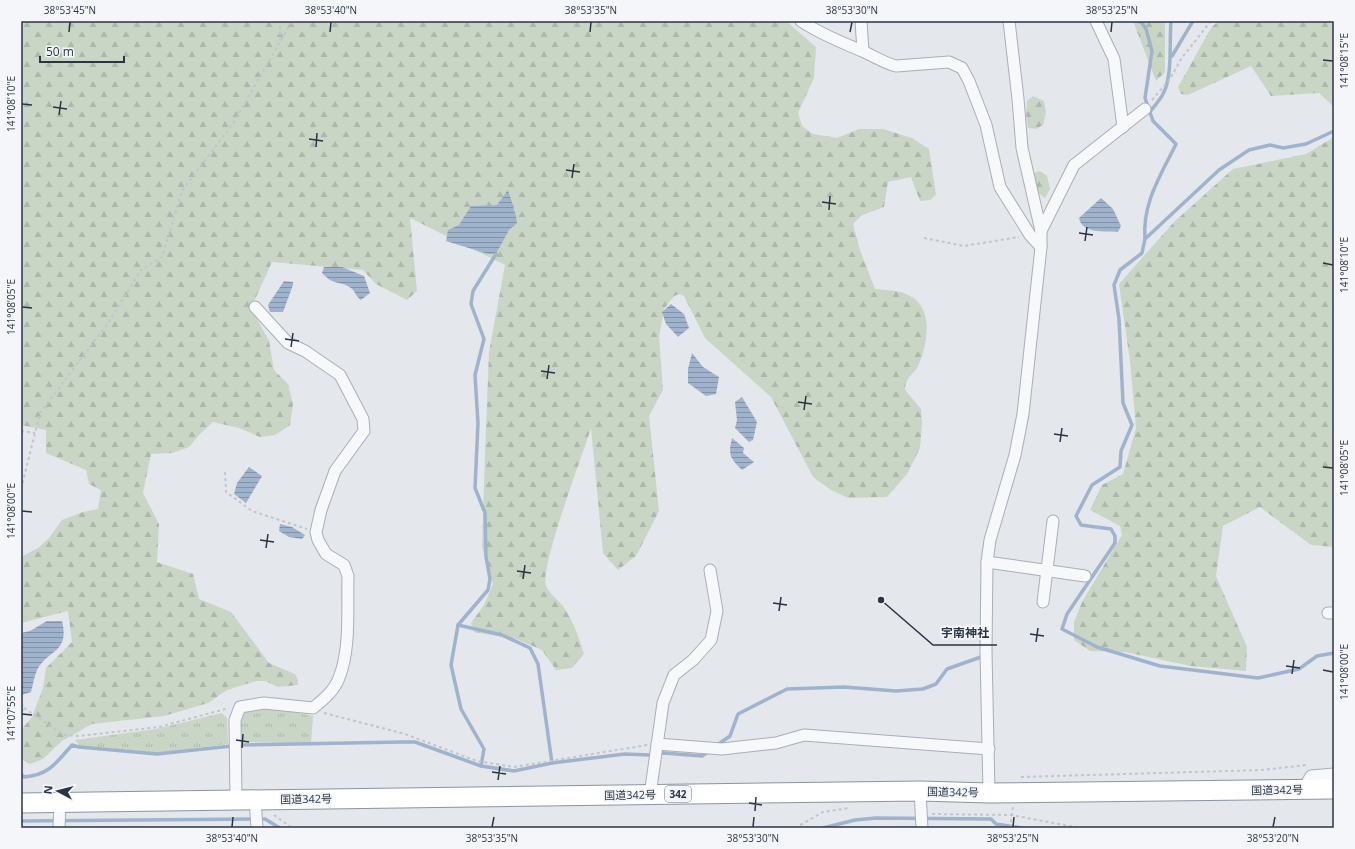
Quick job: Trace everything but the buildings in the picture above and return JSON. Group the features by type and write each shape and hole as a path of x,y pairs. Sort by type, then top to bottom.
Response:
{"highway":[{"name":"国道342号","path":"21,803 920,791 989,793 1016,785 1307,790 1334,789"}],"street":[{"path":"801,21 840,42 863,51 888,64 896,66 949,62 962,68 969,81 986,125 1000,187 1030,236 1041,247"},
{"path":"861,21 863,51"},
{"path":"989,793 986,651 987,562 990,540 1015,455 1023,414 1041,247 1041,231 1022,148 1009,21"},
{"path":"1096,21 1114,59 1123,126"},
{"path":"1041,231 1074,165 1145,109"},
{"path":"236,799 235,720 240,707 264,703 313,708 329,694 339,679 345,656 348,576 344,565 326,554 318,540 316,532 321,510 335,471 364,431 363,419 340,375 304,351 288,343 255,307"},
{"path":"1043,602 1053,521"},
{"path":"987,562 1085,576"},
{"path":"650,795 663,702 674,674 693,660 711,640 717,611 710,570"},
{"path":"657,744 722,749 776,743 804,735 989,749"},
{"path":"1334,774 1311,776 1308,781 1307,790 1334,797"},
{"path":"920,791 922,828"},
{"path":"255,800 257,828"},
{"path":"59,828 60,803"}],"path":[{"path":"280,21 280,43"},
{"path":"21,489 40,413 108,323 141,270 162,258 182,191 234,122 292,21"},
{"path":"1145,109 1170,79 1181,59 1211,21"},
{"path":"924,238 964,246 1030,236"},
{"path":"21,431 35,433"},
{"path":"225,472 226,492 252,511 316,532"},
{"path":"21,704 24,708 64,735 79,736 159,727 222,708 240,707"},
{"path":"21,712 24,708"},
{"path":"313,708 323,713 405,734 477,761 514,767 657,744"},
{"path":"1010,828 1016,785 1030,775 1262,770 1313,765"},
{"path":"795,828 823,812 850,808"},
{"path":"922,814 1011,815 1080,828"}],"green space":[{"path":"21,21 786,21 816,47 814,78 798,113 802,126 813,134 837,138 859,129 883,129 912,138 929,149 936,195 930,200 920,201 911,177 888,182 884,207 862,215 853,224 860,250 875,289 896,291 908,295 916,300 922,307 925,316 927,326 925,346 919,364 907,381 905,390 921,409 922,423 920,448 907,474 887,497 848,498 831,490 813,477 771,397 705,338 684,296 680,294 674,296 664,309 659,337 663,390 649,416 659,511 636,556 618,570 603,553 591,428 555,534 546,574 546,586 568,614 584,654 572,668 556,670 542,650 516,639 474,632 471,623 484,605 493,584 482,547 485,454 489,352 505,265 410,218 417,291 407,300 376,284 363,270 272,262 251,308 269,341 274,370 288,384 293,404 290,425 275,435 260,437 239,428 213,422 189,447 172,453 151,454 143,493 159,524 157,562 193,574 199,599 231,612 269,663 295,674 298,680 298,685 278,687 265,681 256,681 227,690 208,703 164,716 92,724 62,741 43,759 30,764 21,759 21,730 32,717 43,688 46,668 72,642 68,611 21,623 21,557 38,548 49,538 62,520 83,512 98,509 101,490 89,484 86,470 46,453 46,430 21,425"},
{"path":"1133,21 1165,21 1165,72 1156,81"},
{"path":"1218,21 1334,21 1334,107 1319,93 1271,96 1251,66 1188,95 1181,94 1178,87 1211,28"},
{"path":"1033,96 1044,101 1046,113 1043,125 1036,129 1028,128 1026,114 1027,101"},
{"path":"1334,137 1334,547 1311,545 1260,507 1223,526 1216,576 1247,647 1246,671 1191,666 1125,652 1090,651 1074,640 1074,622 1082,602 1122,535 1120,526 1090,510 1102,485 1123,474 1136,428 1130,361 1119,284 1174,222 1233,169 1306,154"},
{"path":"1040,171 1047,176 1050,189 1045,198 1036,191 1034,173"},
{"path":"263,706 313,716 311,743 241,742 238,718 243,711"},
{"path":"222,713 227,718 228,744 159,753 80,746 75,740 156,729"}],"water":[{"path":"508,190 517,223 509,230 496,254 488,254 446,241 448,230 459,225 471,206 497,205"},
{"path":"1101,198 1113,209 1121,226 1118,232 1095,231 1085,227 1081,223 1079,218"},
{"path":"324,267 342,267 364,276 370,293 361,300 351,288 344,284 330,280 322,273"},
{"path":"284,281 293,282 293,285 283,312 270,312 268,305"},
{"path":"671,304 684,314 689,328 678,337 666,324 662,312"},
{"path":"692,353 703,367 719,377 716,394 706,396 688,383 688,369"},
{"path":"742,397 757,422 753,440 749,442 735,428 737,420 735,402"},
{"path":"732,438 744,448 743,453 754,462 742,470 731,456 730,448"},
{"path":"249,467 262,476 246,503 234,494 237,483"},
{"path":"280,524 292,527 305,535 302,539 289,537 279,531"},
{"path":"47,621 62,621 64,631 61,645 42,663 37,670 31,692 22,695 21,633 30,631"}],"waterway":[{"path":"1138,21 1142,23 1146,29 1152,51 1145,98 1153,121 1176,144 1159,178 1146,213 1145,239"},
{"path":"1150,112 1163,94 1166,87 1170,59 1171,21"},
{"path":"1172,56 1193,21"},
{"path":"1334,131 1306,144 1283,148 1270,145 1249,150 1219,170 1145,239 1142,253 1120,270 1114,285 1119,319 1123,403 1132,425 1121,451 1120,467 1092,485 1076,516 1081,525 1111,529 1115,536 1115,543 1067,614 1062,629 1097,647 1160,666 1258,678 1299,669 1317,656 1334,653"},
{"path":"481,766 484,749 461,709 451,665 458,625 488,590 490,579 486,557 485,513 475,488 478,423 475,375 484,339 471,304 473,291 496,254"},
{"path":"458,625 502,635 530,648 538,664 552,763"},
{"path":"717,745 730,736 738,714 787,689 844,687 896,691 923,689 936,684 947,669 981,657"},
{"path":"21,774 24,777 33,776 46,771 56,763 72,745 79,747 157,754 241,745 415,742 481,766 514,771 552,763 625,754 649,755 664,753 702,756 709,751"},
{"path":"823,828 855,820 876,818 991,819 996,824 1022,828"},
{"path":"21,821 265,819 280,828"}],"place":[{"name":"宇南神社","path":"881,600"}]}
